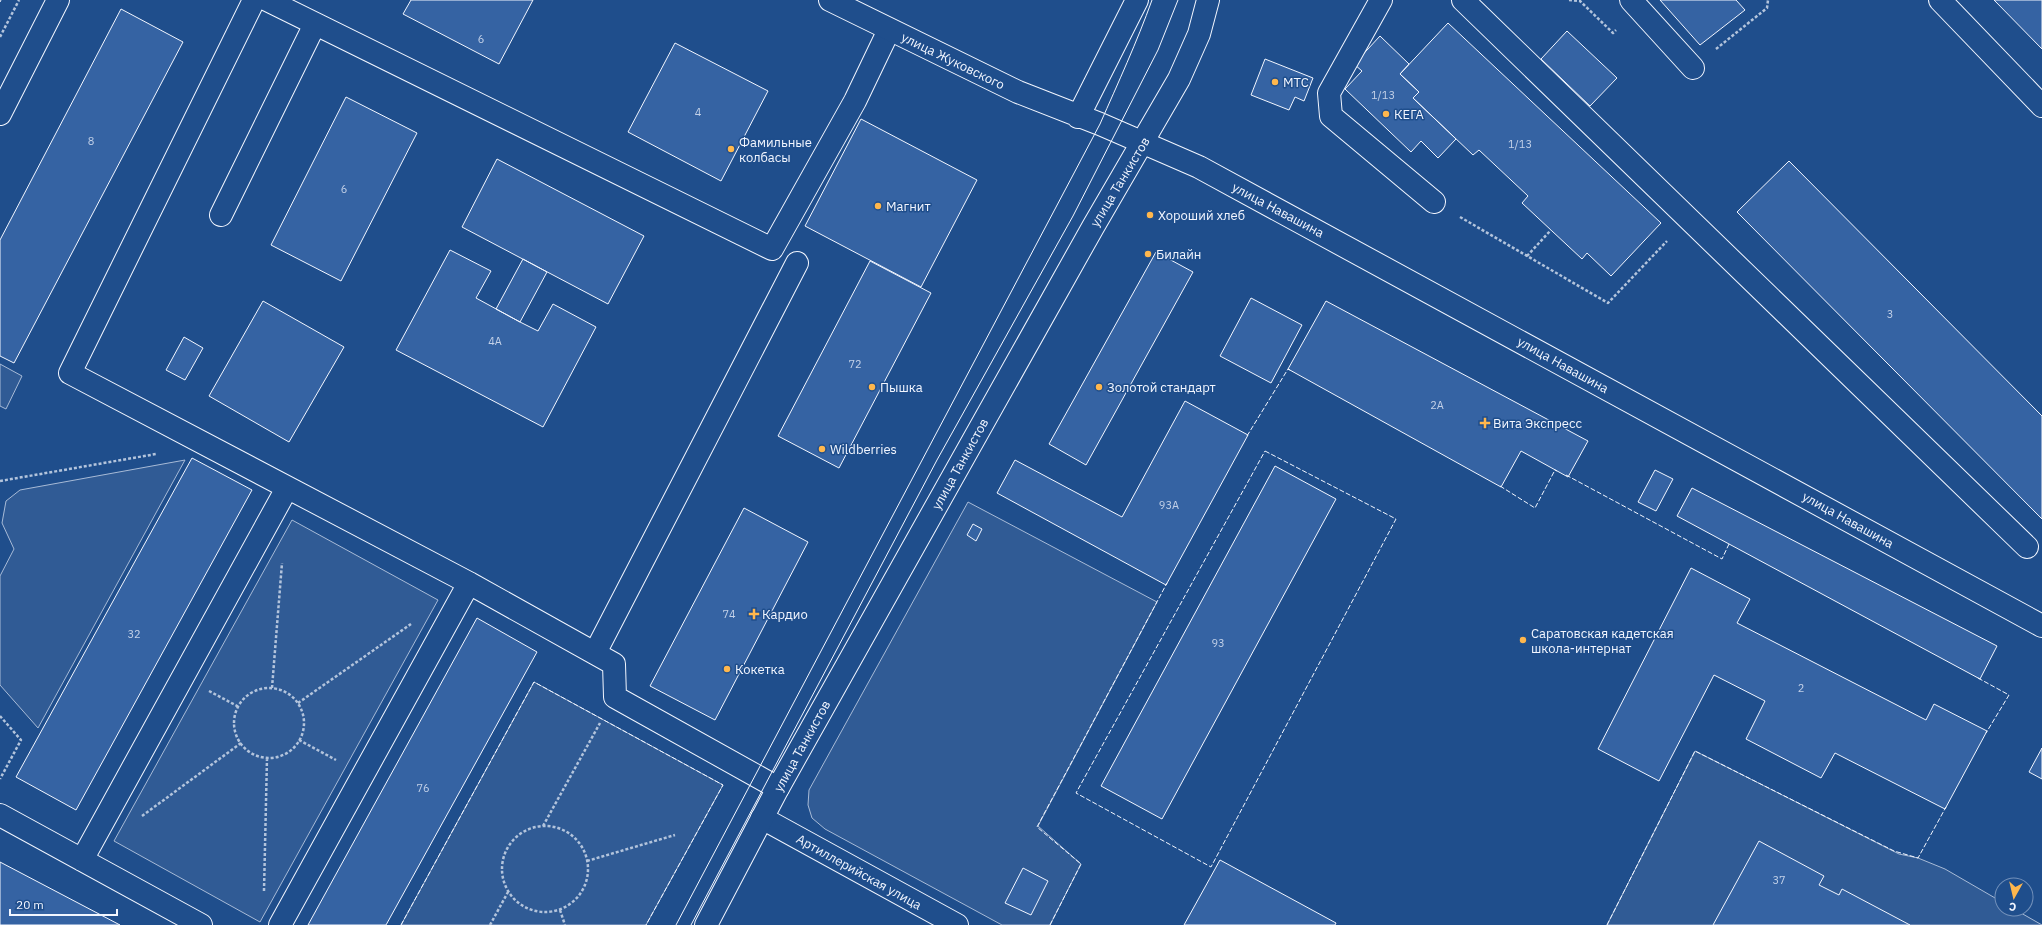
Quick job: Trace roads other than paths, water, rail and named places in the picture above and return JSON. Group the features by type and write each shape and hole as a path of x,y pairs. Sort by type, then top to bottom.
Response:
{"main road":[{"path":"0,114 58,0"},
{"path":"254,0 70,373 468,583 614,664 615,697 778,788"},
{"path":"267,0 772,249 855,100 889,30"},
{"name":"улица Жуковского","path":"830,0 1018,92 1078,117"},
{"path":"1078,117 1136,0"},
{"name":"улица Танкистов","path":"706,925 778,788 1093,227 1143,142 1199,34 1208,0"},
{"path":"1381,0 1329,92 1331,116 1434,202"},
{"path":"1463,0 2027,547"},
{"path":"1631,0 1693,68"},
{"path":"1940,0 2042,106"},
{"path":"221,215 315,24"},
{"name":"улица Навашина","path":"1078,117 1143,142 1199,167 2041,623"},
{"path":"594,653 797,264"},
{"path":"82,860 287,488"},
{"path":"280,925 468,583"},
{"path":"0,815 201,925"},
{"name":"Артиллерийская улица","path":"762,818 957,925"}],"tram line":[{"path":"676,925 1100,124 1134,47 1152,0"},
{"path":"691,925 937,460 1073,216 1158,50 1178,0"}],"place":[{"name":"МТС","path":"1275,82"},
{"name":"КЕГА","path":"1386,114"},
{"name":"Фамильные колбасы","path":"731,149"},
{"name":"Магнит","path":"878,206"},
{"name":"Хороший хлеб","path":"1150,215"},
{"name":"Билайн","path":"1148,254"},
{"name":"Пышка","path":"872,387"},
{"name":"Золотой стандарт","path":"1099,387"},
{"name":"Вита Экспресс","path":"1485,423"},
{"name":"Wildberries","path":"822,449"},
{"name":"Кардио","path":"754,614"},
{"name":"Саратовская кадетская школа-интернат","path":"1523,640"},
{"name":"Кокетка","path":"727,669"}]}
